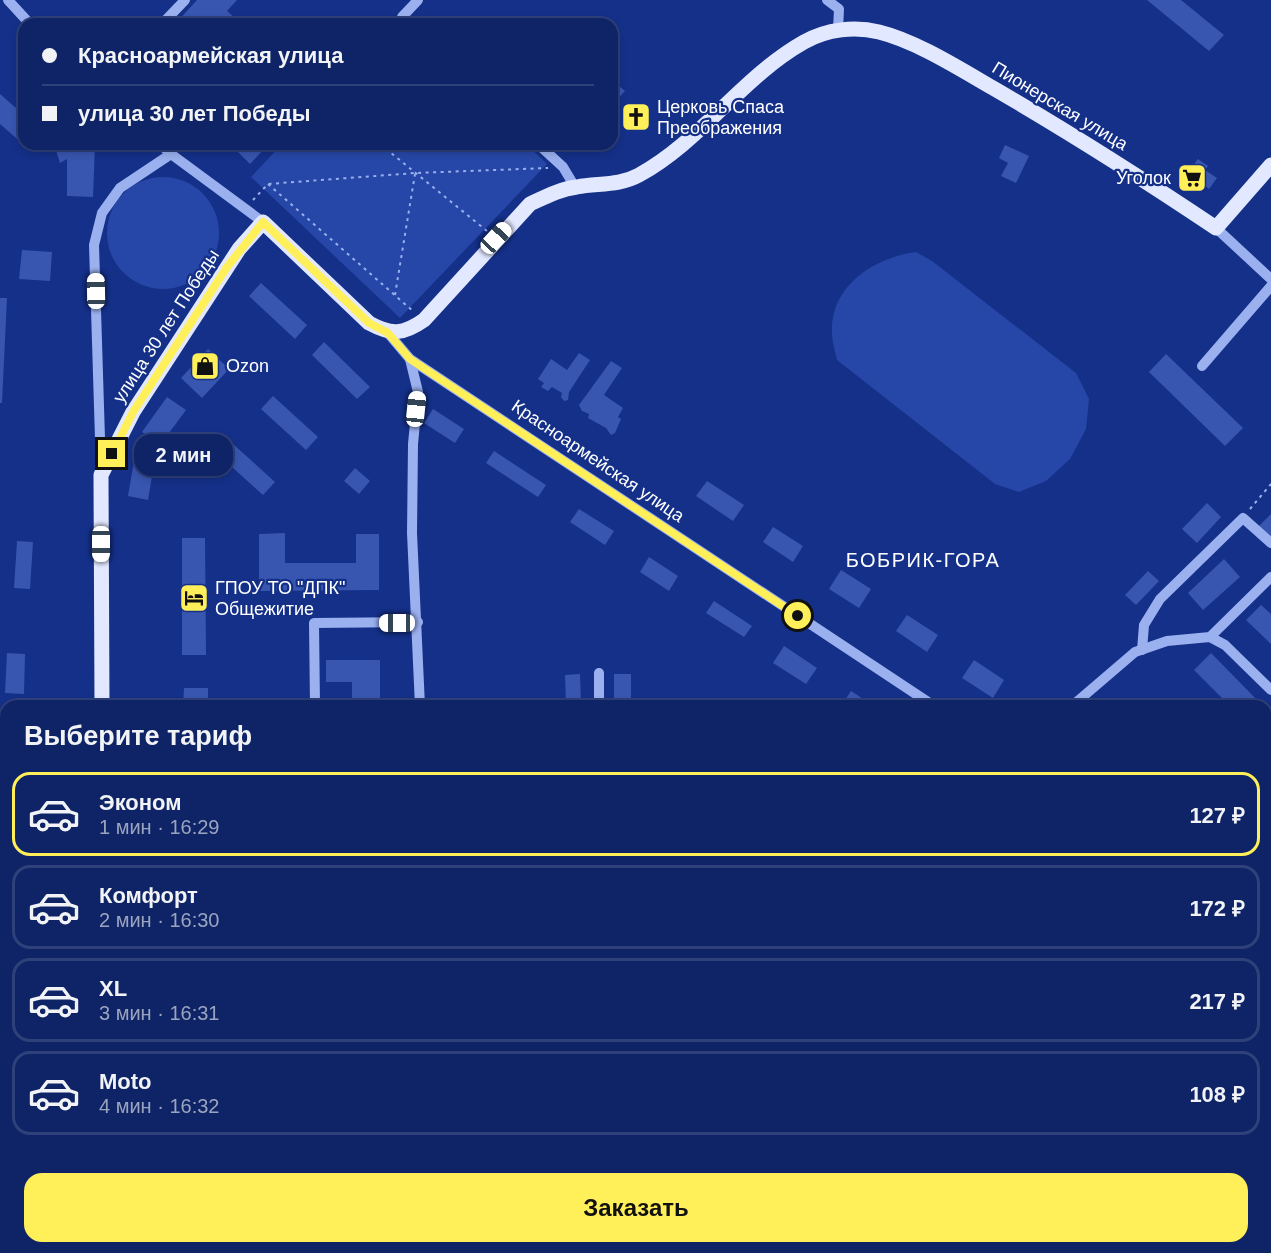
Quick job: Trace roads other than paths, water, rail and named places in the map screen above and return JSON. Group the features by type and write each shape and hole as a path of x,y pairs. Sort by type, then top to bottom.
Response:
{"main road":[{"name":"Пионерская улица","path":"388,333 407,329 424,320 496,238 530,204 575,187 619,183 638,176 684,141 780,57 807,40 838,30 881,32 946,61 1083,140 1216,228"},
{"path":"1216,228 1271,165"},
{"name":"улица 30 лет Победы","path":"102,700 101,475 133,412 239,249 263,222"},
{"name":"Красноармейская улица","path":"263,222 369,323 388,333"}],"street":[{"path":"8,0 24,18"},
{"path":"168,18 185,0"},
{"path":"403,18 418,0"},
{"path":"828,0 842,4 838,30"},
{"path":"167,150 263,222"},
{"path":"545,150 563,167 575,187"},
{"path":"101,475 94,245 102,213 120,188 171,154"},
{"name":"Пионерская улица","path":"1216,228 1271,279"},
{"path":"1202,366 1271,286"},
{"name":"Красноармейская улица","path":"388,333 410,359 925,700"},
{"path":"410,359 418,392 413,444 412,533 418,622 420,700"},
{"path":"1142,650 1144,625 1160,599 1243,518 1271,543"},
{"path":"1210,637 1232,618 1271,577"},
{"path":"315,700 314,623 418,622"},
{"path":"1079,700 1135,652 1167,641 1210,637 1225,645 1271,690"},
{"path":"599,673 599,700"}],"place":[{"name":"Церковь Спаса Преображения","path":"636,117"},
{"name":"Уголок","path":"1192,178"},
{"name":"Ozon","path":"205,366"},
{"name":"ГПОУ ТО \"ДПК\" Общежитие","path":"194,598"}],"district":[{"name":"БОБРИК-ГОРА","path":"923,560"}]}
